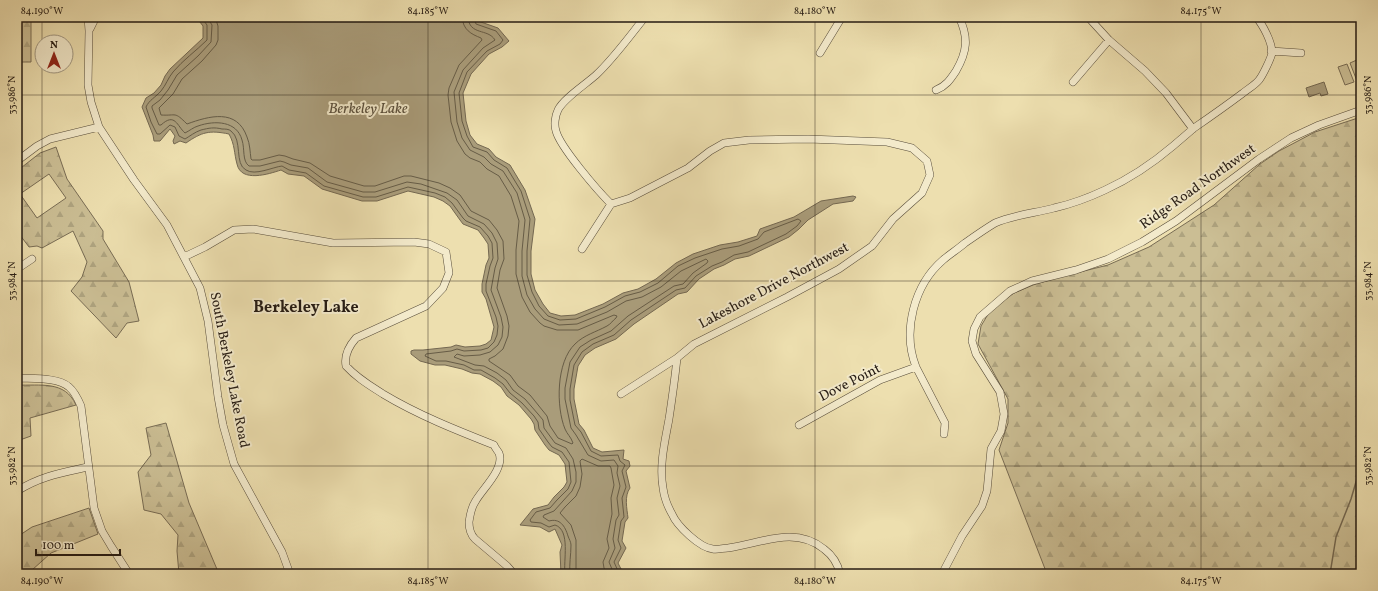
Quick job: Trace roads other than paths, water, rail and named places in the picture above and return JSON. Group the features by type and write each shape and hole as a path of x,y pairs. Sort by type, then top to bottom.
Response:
{"street":[{"name":"South Berkeley Lake Road","path":"88,17 88,85 91,102 100,126 134,180 167,225 200,288 208,321 223,425 234,464 282,552 290,574"},
{"path":"89,31 96,17"},
{"path":"582,249 611,204 563,146 556,133 555,121 557,111 575,92 596,76 645,17"},
{"path":"820,53 842,17"},
{"path":"936,90 944,87 949,82 964,56 966,36 959,17"},
{"path":"1088,17 1109,40 1145,71 1166,93 1193,129"},
{"path":"944,434 945,423 916,367 910,345 910,330 916,300 923,285 932,272 943,260 975,236 996,223 1017,216 1068,205 1107,190 1129,177 1172,147 1193,129 1209,119 1259,80 1272,53 1268,35 1256,17"},
{"path":"1357,17 1361,21"},
{"path":"1073,82 1109,40"},
{"path":"1271,51 1302,53"},
{"name":"Ridge Road Northwest","path":"942,574 962,536 982,506 986,491 991,449 1000,431 1004,414 1000,392 976,354 972,341 974,329 980,317 1010,291 1032,280 1076,270 1108,259 1142,242 1176,221 1259,159 1291,138 1319,125 1361,110"},
{"path":"17,161 37,146 50,139 100,126"},
{"name":"Lakeshore Drive Northwest","path":"611,204 630,198 688,168 724,143 749,140 808,139 887,142 912,148 927,162 930,175 922,193 893,219 872,246 839,270 694,344 677,358 621,394"},
{"path":"184,257 234,230 253,229 333,243 414,242 429,244 446,252 450,273 443,288 426,306 356,338 350,345 346,357 346,366 356,377 400,404 432,420 494,445 499,453 500,459 498,469 475,502 470,513 469,527 471,535 507,566 514,574"},
{"path":"17,269 32,258"},
{"path":"677,358 669,419 662,453 663,488 675,520 682,529 706,547 713,550 735,547 768,538 794,536 812,541 829,552 839,568 840,574"},
{"name":"Dove Point","path":"798,425 880,380 916,367"},
{"path":"17,378 61,382 75,393 81,406 90,488 96,517 110,546 129,574"},
{"path":"17,491 41,478 88,467"}],"water":[{"name":"Berkeley Lake","path":"196,17 476,17 478,21 498,28 509,41 502,47 489,54 471,74 463,93 466,121 470,135 477,144 489,149 496,157 510,165 525,190 535,219 531,251 531,274 535,290 550,313 561,316 575,315 603,304 623,293 638,289 656,279 676,263 693,254 720,245 738,242 757,236 760,229 794,217 821,201 853,196 856,197 853,201 833,204 808,220 789,237 749,256 735,259 714,269 699,279 687,292 678,294 634,324 616,339 595,348 585,355 578,366 574,389 574,399 579,424 584,430 593,448 602,452 624,450 623,459 629,461 630,466 626,471 630,488 626,499 628,518 625,522 622,541 626,548 618,563 621,569 630,574 561,574 560,552 562,545 555,529 549,532 540,527 520,525 533,509 548,505 567,482 565,464 559,455 549,450 535,430 531,419 519,405 507,396 501,387 493,381 480,374 462,369 420,361 411,354 411,351 414,350 451,347 456,345 465,347 480,346 491,340 494,327 486,299 482,292 482,284 489,258 488,244 478,230 463,224 450,206 434,197 408,191 377,201 362,201 322,189 304,176 288,174 281,170 256,176 244,174 237,164 229,134 211,132 201,134 186,143 180,141 174,144 173,141 175,136 170,129 160,141 154,141 142,107 146,98 154,93 161,85 170,69 203,38 203,26"},
{"path":"1324,82 1328,94 1321,96 1320,93 1309,97 1306,88"}],"waterway":[{"path":"1330,574 1336,537 1351,499 1361,465"}],"district":[{"name":"Berkeley Lake","path":"306,308"}]}
